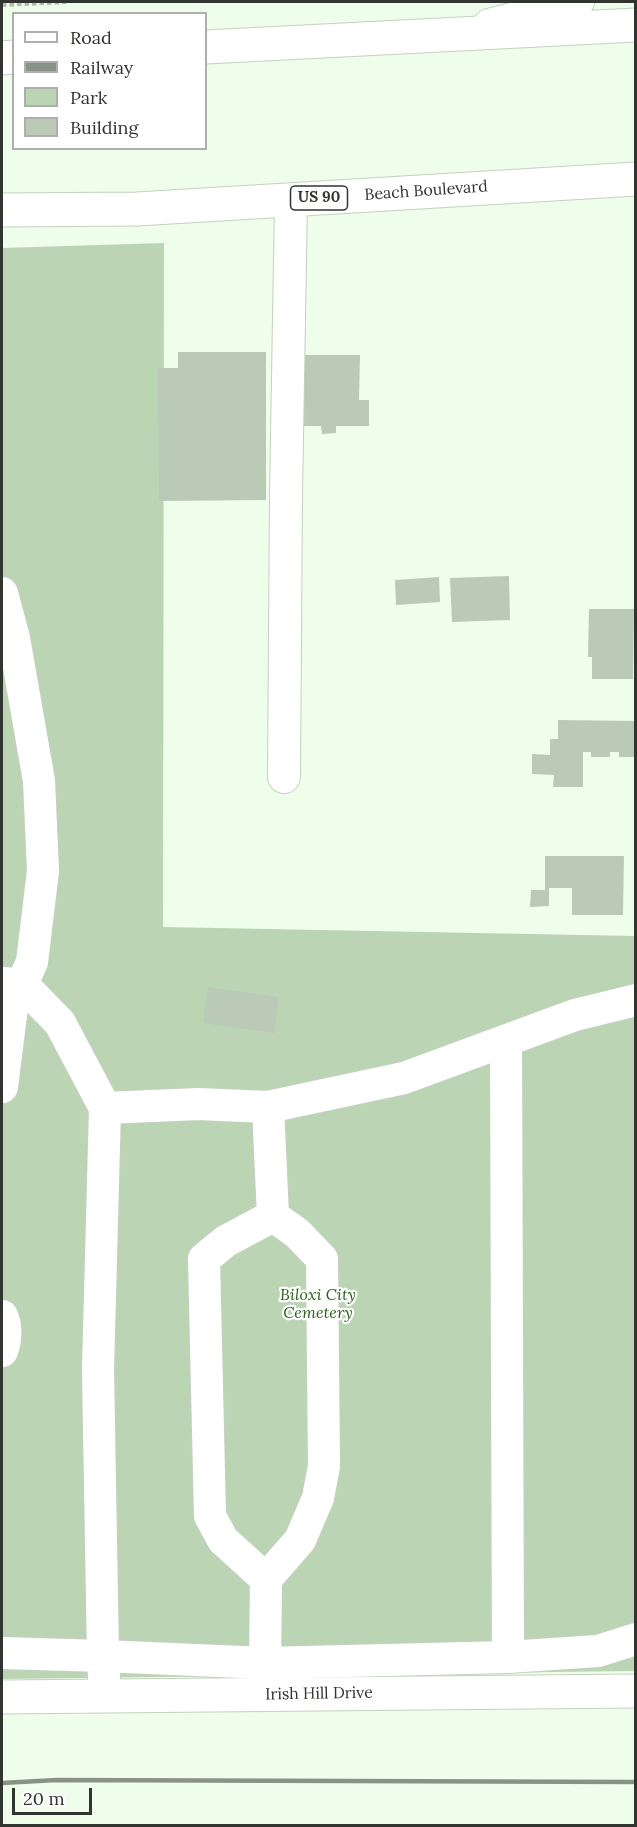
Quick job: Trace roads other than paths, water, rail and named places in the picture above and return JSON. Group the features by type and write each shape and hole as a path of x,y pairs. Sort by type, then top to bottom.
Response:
{"main road":[{"path":"207,47 636,25"},
{"name":"Beach Boulevard","path":"2,210 136,209 636,179"},
{"name":"Irish Hill Drive","path":"2,1697 636,1691"}],"lane":[{"path":"455,34 578,2"},
{"path":"284,777 291,200"},
{"path":"2,593 14,638 39,781 43,871 32,962 12,984 13,999 2,1087"},
{"path":"12,984 60,1023 105,1108 98,1370 105,1696"},
{"path":"105,1108 198,1104 268,1107 405,1078 575,1016 636,1000"},
{"path":"506,1041 508,1658"},
{"path":"268,1107 273,1216"},
{"path":"266,1579 223,1540 210,1516 204,1258 226,1240 273,1216"},
{"path":"265,1663 266,1579 300,1540 318,1498 324,1466 322,1259 297,1233 273,1216"},
{"path":"2,1317 5,1322 2,1350"},
{"path":"2,1653 265,1663 508,1658 598,1651 636,1639"}],"railway":[{"path":"2,1783 57,1780 636,1782"}],"park label":[{"name":"Biloxi City Cemetery","path":"318,1304"}]}
